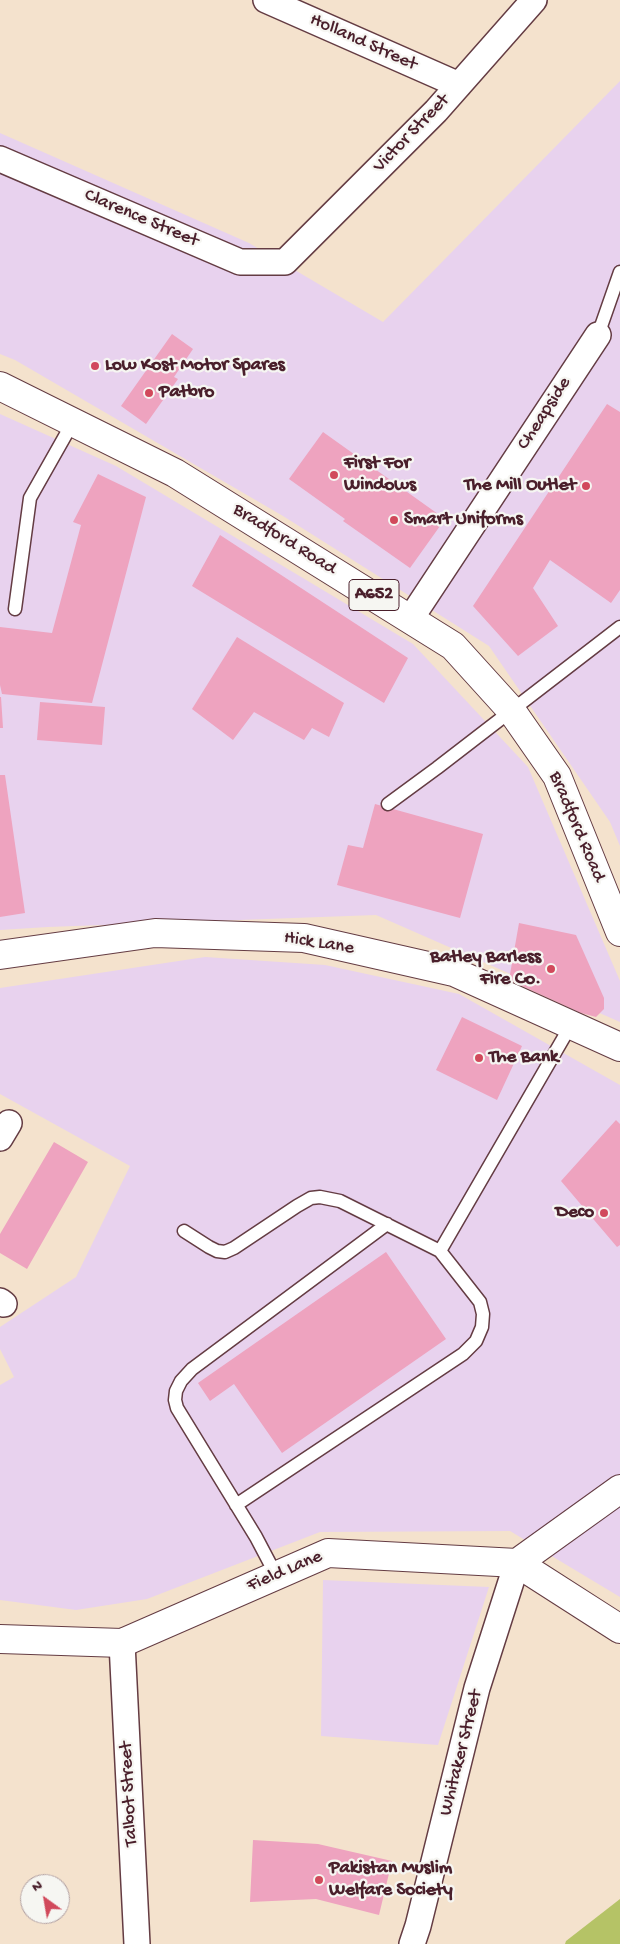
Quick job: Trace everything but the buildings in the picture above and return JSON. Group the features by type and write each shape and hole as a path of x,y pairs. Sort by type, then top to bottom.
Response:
{"street":[{"name":"Holland Street","path":"266,0 459,85"},
{"name":"Victor Street","path":"285,262 436,111 459,85 509,11 534,0"},
{"name":"Clarence Street","path":"0,159 240,262 285,262"},
{"name":"Cheapside","path":"411,618 598,335"},
{"name":"Bradford Road","path":"0,386 175,473 454,646 511,710 557,776 620,932"},
{"name":"Hick Lane","path":"0,955 155,933 304,938 454,972 620,1047"},
{"path":"517,1563 620,1488"},
{"name":"Field Lane","path":"0,1639 122,1643 328,1553 517,1563 620,1629"},
{"name":"Whitaker Street","path":"412,1944 477,1688 517,1563"},
{"name":"Talbot Street","path":"122,1643 137,1944"}],"lane":[{"path":"598,335 620,272"},
{"path":"15,609 30,498 73,422"},
{"path":"388,804 620,626"},
{"path":"440,1251 571,1025"},
{"path":"184,1231 208,1248 225,1252 312,1198 320,1197 340,1201 440,1251 480,1302 483,1314 482,1326 476,1341 463,1354 236,1505"},
{"path":"276,1575 177,1408 174,1400 176,1391 181,1381 192,1369 387,1224"}],"shaded area":[{"path":"620,81 620,846 610,822 489,646 283,516 15,360 0,354 0,133 249,243 383,322"},
{"path":"0,414 116,466 413,644 528,767 620,981 620,1022 376,915 0,930"},
{"path":"205,957 325,965 459,994 620,1085 620,1597 510,1531 320,1532 147,1599 76,1610 0,1600 0,1385 14,1377 0,1349 0,1327 76,1277 130,1166 0,1094 0,988"},
{"path":"323,1580 489,1587 438,1745 321,1736"}],"green space":[{"path":"620,1899 620,1944 565,1944 566,1941"}],"place":[{"name":"Low Kost Motor Spares","path":"95,366"},
{"name":"Patbro","path":"149,393"},
{"name":"First For Windows","path":"334,475"},
{"name":"The Mill Outlet","path":"586,486"},
{"name":"Smart Uniforms","path":"394,520"},
{"name":"Batley Barless Fire Co.","path":"551,969"},
{"name":"The Bank","path":"479,1058"},
{"name":"Deco","path":"604,1213"},
{"name":"Pakistan Muslim Welfare Society","path":"319,1880"}]}
